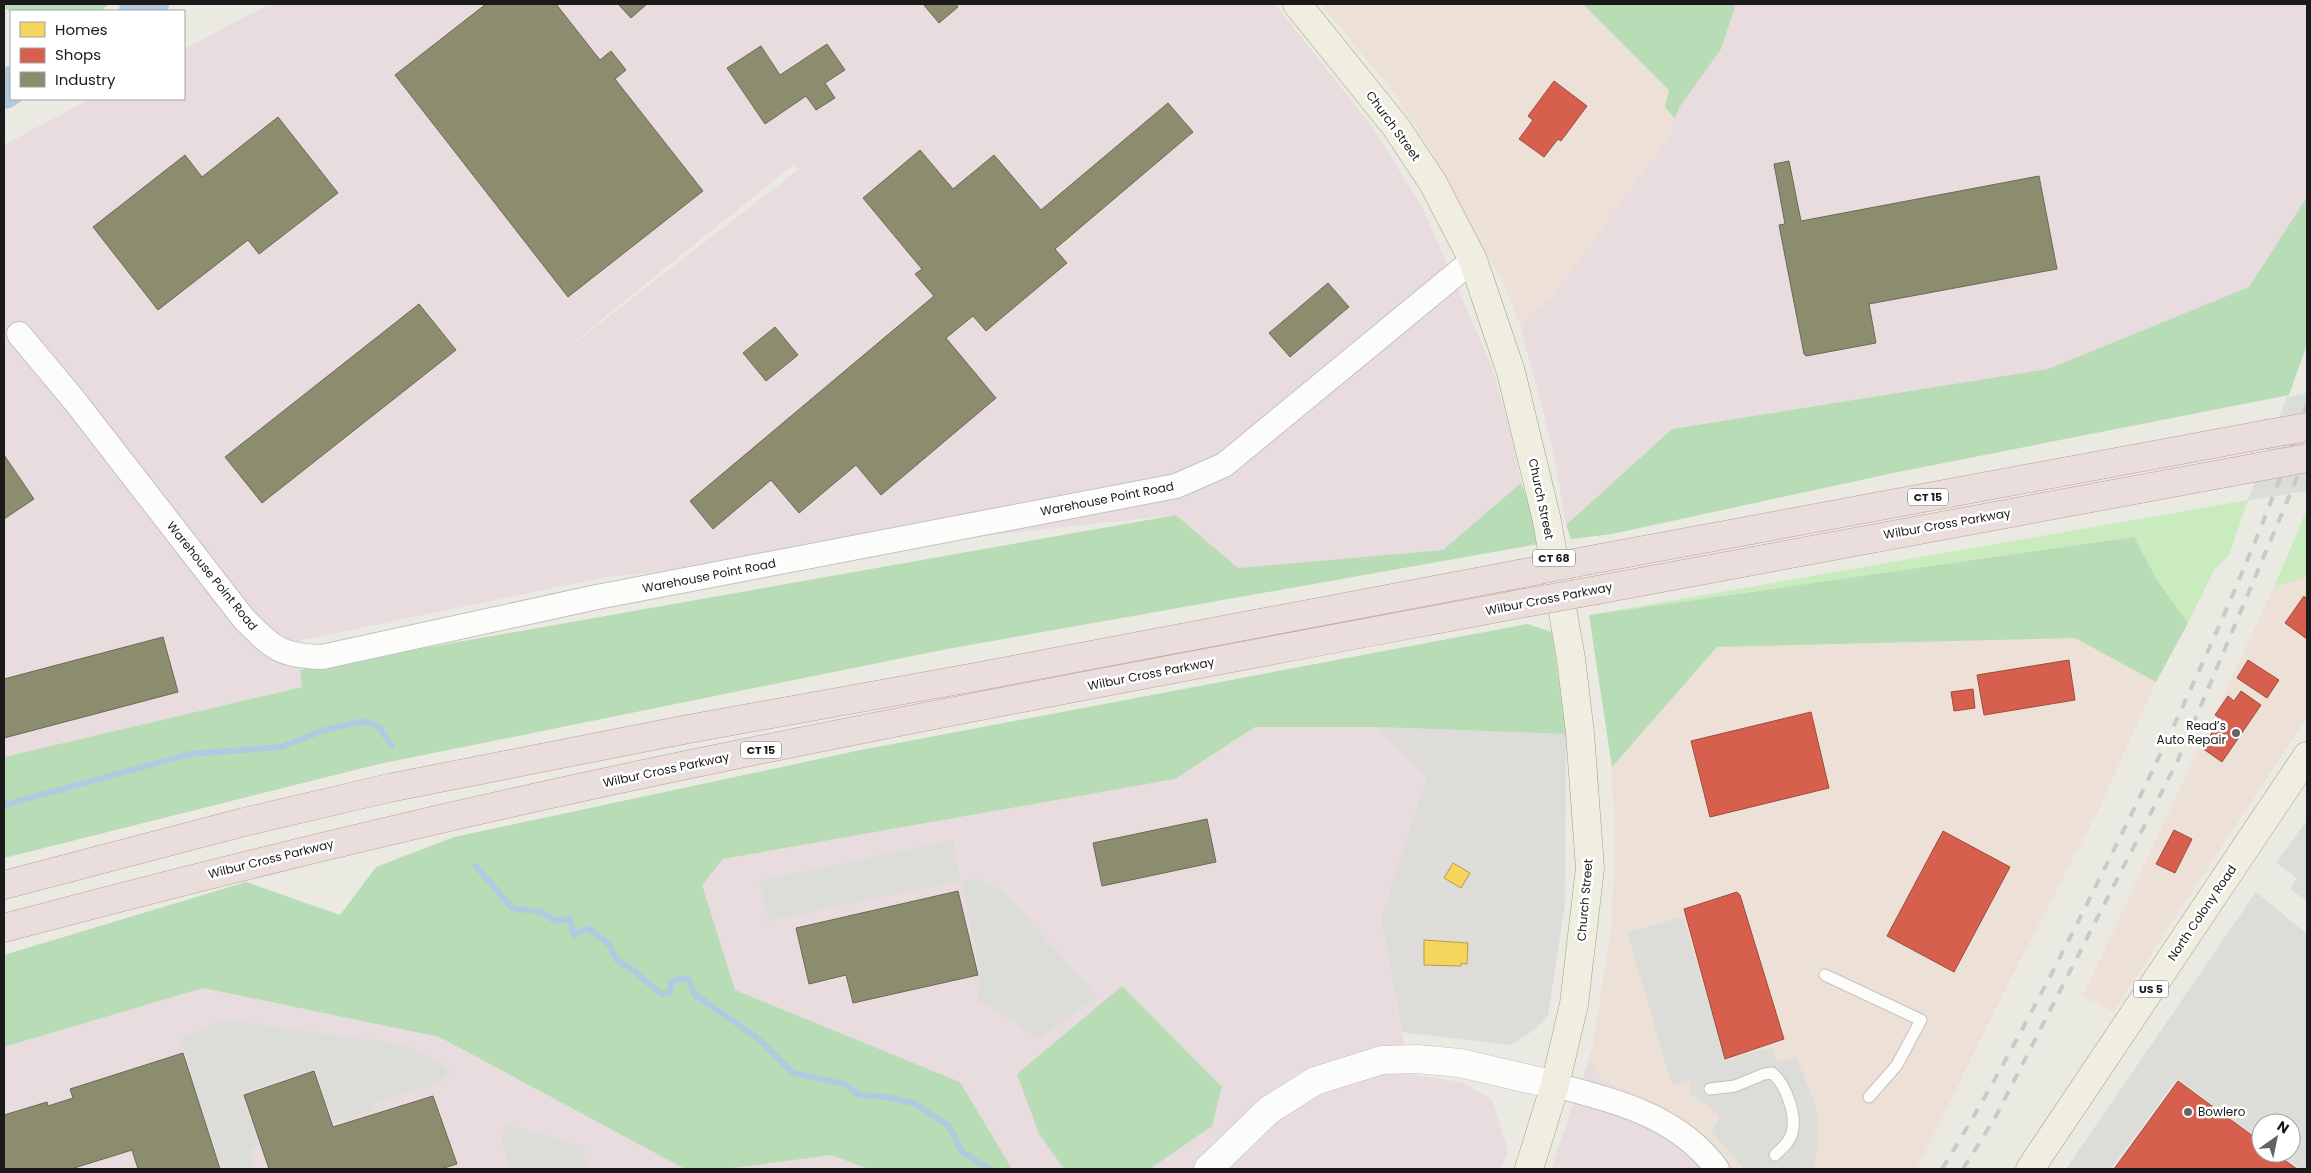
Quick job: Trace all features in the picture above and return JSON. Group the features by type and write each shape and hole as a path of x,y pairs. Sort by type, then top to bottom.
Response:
{"highway":[{"path":"2269,426 2307,410"},
{"path":"2269,426 2307,427"},
{"name":"CT 15","path":"4,885 244,822 389,788 683,730 2077,470 2269,426"},
{"name":"Wilbur Cross Parkway","path":"4,928 270,859 692,764 968,708 2307,458"}],"main road":[{"name":"Church Street","path":"1297,4 1396,127 1433,183 1473,260 1511,372 1533,462 1560,589 1580,733 1590,868 1574,1004 1555,1085 1529,1169"},
{"name":"North Colony Road","path":"2030,1169 2307,756"}],"street":[{"name":"Warehouse Point Road","path":"19,334 74,400 244,619 270,645 297,656 322,657 596,597 1176,486 1224,465 1473,260"},
{"path":"1208,1169 1269,1110 1315,1081 1382,1060 1417,1059 1460,1063 1615,1101 1659,1119 1676,1129 1718,1169"}],"lane":[{"path":"1825,975 1921,1020 1897,1064 1870,1097"},
{"path":"1710,1089 1735,1086 1764,1074 1772,1073 1779,1078 1793,1115 1793,1131 1790,1140 1775,1155"}],"shaded area":[{"path":"270,4 1275,4 1373,128 1423,209 1492,367 1513,441 1521,483 1443,550 1238,568 1176,515 606,577 297,641 302,687 4,757 4,145 88,100 185,100 185,48","holes":["794,164 799,169 564,351"]},
{"path":"1321,4 1583,4 1669,90 1665,107 1675,119 1668,138 1554,294 1520,325 1503,283 1434,156 1395,94"},
{"path":"1736,4 2307,4 2307,197 2249,287 2048,369 1672,429 1566,525 1554,453 1520,325 1554,294 1668,138 1679,108 1721,49"},
{"path":"2307,393 2307,491 2248,500 2287,397"},
{"path":"2307,577 2307,717 2113,1012 2083,996 2274,587"},
{"path":"2075,638 2156,682 2098,811 2008,984 1917,1169 1732,1169 1728,1161 1666,1108 1606,1081 1594,1068 1592,1050 1611,931 1615,851 1612,767 1717,647"},
{"path":"1255,727 1377,727 1426,777 1381,919 1409,1074 1461,1082 1492,1099 1508,1151 1501,1169 1150,1169 1212,1126 1039,1134 1064,1169 1012,1169 960,1082 735,990 701,885 723,859 1175,779"},
{"path":"1377,727 1566,734 1565,904 1548,1016 1534,1030 1510,1045 1402,1032 1381,919 1426,777"},
{"path":"2307,820 2307,902 2290,889 2297,878 2276,863"},
{"path":"953,840 960,881 768,921 759,881"},
{"path":"973,878 1002,889 1097,997 1036,1040 1019,1025 986,1004 978,1002 980,970 961,883"},
{"path":"2256,892 2307,934 2307,1169 2300,1169 2292,1163 2301,1163 2301,1113 2251,1113 2251,1134 2177,1079 2111,1169 2066,1169"},
{"path":"1683,917 1726,1060 1772,1047 1776,1060 1783,1062 1796,1057 1816,1106 1818,1124 1817,1153 1813,1169 1744,1169 1711,1131 1720,1118 1717,1113 1689,1093 1691,1085 1689,1079 1672,1085 1627,932"},
{"path":"203,988 438,1037 685,1169 4,1169 4,1047"},
{"path":"220,1021 237,1021 406,1045 437,1061 451,1072 437,1084 375,1103 375,1110 334,1123 315,1068 242,1092 258,1145 250,1151 256,1169 222,1169 180,1038"},
{"path":"1592,1050 1594,1068 1606,1081 1666,1108 1728,1161 1732,1169 1551,1169"},
{"path":"506,1124 586,1147 583,1160 588,1162 586,1169 526,1169 517,1167 509,1169 502,1138"},
{"path":"831,1155 868,1169 726,1169 754,1164"}],"green space":[{"path":"4,4 109,4 102,10 4,9"},
{"path":"1583,4 1736,4 1721,49 1679,108 1675,119 1665,107 1669,90"},
{"path":"2307,197 2307,344 2289,395 1893,473 1612,534 1571,539 1566,525 1672,429 2048,369 2249,287"},
{"path":"1521,483 1544,543 947,649 379,764 4,858 4,757 302,687 300,670 1176,515 1238,568 1443,550"},
{"path":"2248,500 2229,555 2214,570 2188,623 2157,580 2133,537 1589,615"},
{"path":"2307,509 2307,577 2274,587"},
{"path":"2134,537 2157,580 2188,623 2156,682 2075,638 1717,647 1612,767 1589,615"},
{"path":"1527,624 1552,632 1566,734 1377,727 1255,727 1175,779 723,859 702,885 735,990 960,1082 1012,1169 868,1169 831,1155 726,1169 685,1169 439,1037 203,988 4,1047 4,955 246,882 340,915 376,867 454,837 861,750"},
{"path":"1122,986 1222,1087 1212,1126 1150,1169 1064,1169 1039,1134 1017,1074"}],"building: Homes":[{"path":"1453,863 1470,873 1461,888 1444,878"},
{"path":"1424,940 1468,943 1467,964 1461,963 1461,966 1424,965"}],"building: Shops":[{"path":"1554,81 1587,106 1561,141 1558,139 1544,157 1519,139 1533,120 1528,116"},
{"path":"2304,596 2307,599 2307,639 2285,623"},
{"path":"2069,660 2075,700 1984,715 1977,675"},
{"path":"2248,660 2279,680 2267,698 2237,678"},
{"path":"1973,689 1975,708 1954,711 1951,692"},
{"path":"2241,691 2261,705 2222,762 2202,748 2221,719 2215,715 2228,696 2234,701"},
{"path":"1811,712 1829,788 1710,817 1691,741"},
{"path":"2174,830 2192,839 2175,873 2156,864"},
{"path":"1943,831 2010,867 1954,972 1887,936"},
{"path":"1737,892 1740,895 1784,1039 1725,1059 1684,909"},
{"name":"Bowlero","path":"2178,1081 2251,1135 2251,1163 2289,1163 2297,1169 2114,1169"}],"building: Industry":[{"path":"486,4 556,4 600,60 611,51 626,70 615,79 703,191 568,297 395,75"},
{"path":"618,4 647,4 631,18"},
{"path":"923,4 956,4 958,7 939,23"},
{"path":"827,44 845,70 825,83 835,98 816,110 806,96 765,124 727,68 761,46 780,75"},
{"path":"1168,103 1193,132 1055,249 1067,263 986,331 973,316 946,338 996,398 881,495 856,465 799,513 771,480 713,529 690,501 934,296 915,274 922,269 863,198 920,150 953,189 994,155 1041,210"},
{"path":"278,117 338,193 259,254 248,240 158,310 93,227 185,155 202,177"},
{"path":"1789,161 1801,221 2039,176 2057,269 1869,304 1876,343 1806,356 1804,354 1779,225 1785,224 1774,164"},
{"path":"1328,283 1349,307 1290,357 1269,333"},
{"path":"419,304 456,350 262,503 225,457"},
{"path":"775,327 798,355 766,381 743,353"},
{"path":"4,455 34,499 4,519"},
{"path":"163,637 178,692 4,738 4,679"},
{"path":"1207,819 1216,862 1102,886 1093,843"},
{"path":"958,891 978,975 853,1003 846,975 809,984 796,928"},
{"path":"183,1053 220,1169 138,1169 132,1150 71,1169 4,1169 4,1115 47,1102 48,1106 73,1098 70,1089"},
{"path":"314,1071 333,1127 433,1096 457,1164 441,1169 269,1169 244,1095"}],"waterway":[{"path":"140,10 150,4"},
{"path":"4,90 10,86"},
{"path":"4,805 190,754 281,747 325,730 363,721 379,727 392,746"},
{"path":"476,866 512,908 542,912 555,921 569,918 574,935 587,928 609,944 616,959 633,970 661,994 670,993 671,982 682,978 689,980 694,994 755,1036 793,1073 844,1084 860,1095 887,1097 913,1103 949,1126 962,1152 989,1169"}],"railway":[{"path":"1942,1169 2042,993 2157,761 2204,661 2248,559 2307,404"},
{"path":"1963,1169 1996,1116 2178,760 2307,454"}],"place":[{"name":"Read’s Auto Repair","path":"2236,733"},
{"name":"Bowlero","path":"2188,1112"}]}
